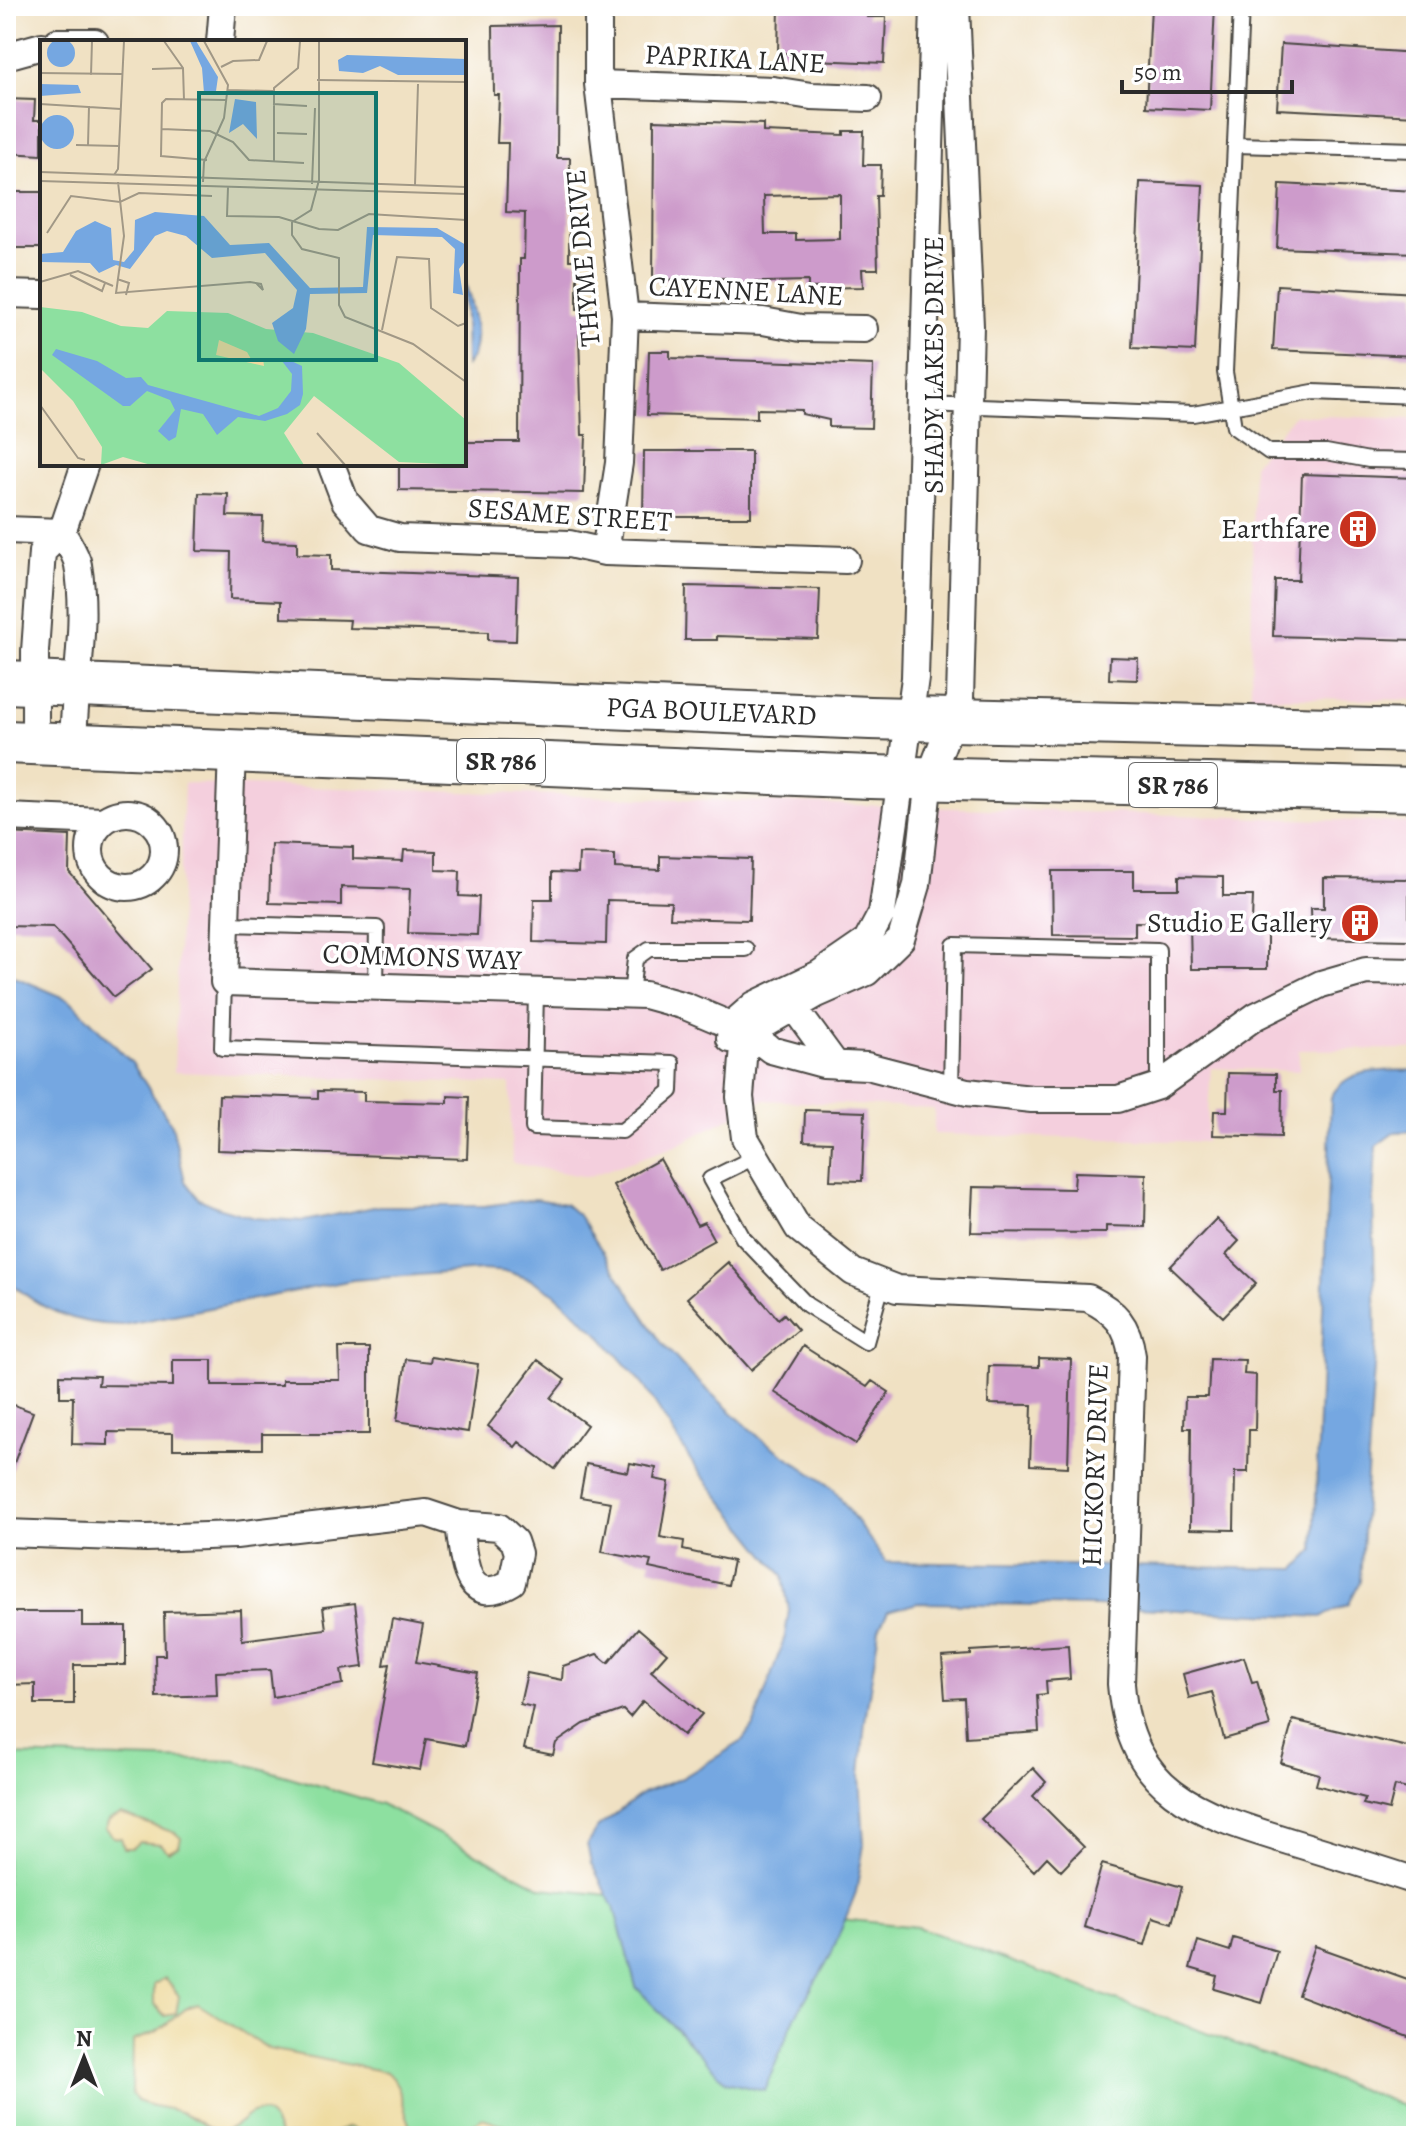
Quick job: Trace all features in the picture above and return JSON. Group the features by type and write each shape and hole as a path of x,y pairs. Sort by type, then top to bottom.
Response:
{"main road":[{"name":"PGA BOULEVARD","path":"39,683 949,721 1416,731"},
{"name":"PGA BOULEVARD","path":"38,743 915,778 1416,790"}],"street":[{"path":"220,40 223,6"},
{"name":"THYME DRIVE","path":"598,6 598,84 625,316 619,463 605,552"},
{"name":"SHADY LAKES DRIVE","path":"907,719 915,678 934,6"},
{"name":"SHADY LAKES DRIVE","path":"949,721 960,699 970,326 956,6"},
{"path":"6,56 40,47"},
{"name":"PAPRIKA LANE","path":"598,84 773,90 811,96 868,98"},
{"path":"6,294 40,295"},
{"name":"CAYENNE LANE","path":"625,316 763,321 801,328 864,329"},
{"path":"38,743 42,552 62,532 84,466"},
{"name":"SESAME STREET","path":"332,466 345,501 369,529 400,538 569,544 605,552 846,560"},
{"path":"6,530 62,532"},
{"path":"38,743 39,683 80,647 78,563 62,532"},
{"path":"740,1029 788,1000 867,972 901,939 914,902 915,778 907,719"},
{"path":"915,778 949,721"},
{"path":"224,982 232,750"},
{"path":"6,817 103,821"},
{"name":"COMMONS WAY","path":"224,982 631,995 685,1006 740,1029 771,1050 836,1065 867,1066 951,1088 1032,1099 1118,1099 1158,1086 1256,1016 1321,984 1366,971 1416,972"},
{"path":"788,1000 836,1065"},
{"name":"HICKORY DRIVE","path":"740,1029 744,1046 740,1097 750,1147 798,1228 853,1272 882,1285 947,1292 1088,1298 1117,1316 1130,1339 1132,1356 1121,1684 1126,1718 1143,1758 1171,1792 1194,1808 1224,1821 1416,1881"},
{"path":"6,1533 146,1538 236,1535 409,1513 444,1517 459,1524"}],"lane":[{"path":"1241,6 1225,372 1234,427 1269,452 1326,452 1369,460 1416,461"},
{"path":"1235,145 1416,150"},
{"path":"923,404 1193,414 1313,392 1416,396"},
{"path":"226,924 377,928 376,986"},
{"path":"951,1088 954,945 1158,950 1158,1086"},
{"path":"631,995 635,959 649,949 746,949"},
{"path":"224,982 222,1048 535,1060 672,1063 671,1091 622,1131 533,1128 535,1060 536,992"},
{"path":"750,1147 710,1179 743,1238 807,1305 866,1342 882,1285"}],"shaded area":[{"path":"1294,415 1416,419 1416,700 1251,697 1253,465"},
{"path":"184,783 1416,823 1416,1049 1299,1050 1299,1071 1211,1068 1206,1142 934,1134 934,1109 764,1100 676,1146 587,1177 512,1163 510,1084 174,1072"}],"green space":[{"path":"6,1755 236,1761 381,1804 542,1888 917,1927 1416,2110 1416,2136 6,2136"}],"sand":[{"path":"121,1814 175,1833 181,1838 179,1846 168,1852 161,1844 139,1842 132,1848 124,1848 121,1838 113,1837 105,1828 109,1820"},
{"path":"165,1978 179,1996 176,2014 165,2016 154,2004 154,1984"},
{"path":"198,2004 269,2049 387,2072 398,2087 409,2122 420,2135 463,2131 483,2118 511,2127 518,2136 376,2136 349,2127 324,2136 280,2136 271,2118 262,2112 252,2113 230,2129 218,2130 179,2112 137,2101 132,2094 133,2041 156,2032 188,2007"}],"water":[{"path":"466,285 476,335 472,357 466,366"},
{"path":"6,973 70,1000 132,1063 172,1125 185,1181 199,1199 220,1208 254,1218 304,1221 379,1206 484,1206 536,1199 565,1204 580,1217 661,1342 691,1375 760,1438 833,1488 886,1562 1296,1569 1314,1550 1331,1097 1338,1087 1357,1075 1416,1070 1416,1131 1395,1132 1376,1146 1373,1199 1376,1337 1360,1581 1349,1604 1321,1617 1096,1606 918,1603 888,1611 879,1629 865,1721 860,1775 864,1845 856,1892 831,1955 795,2017 764,2091 726,2082 636,1987 614,1907 591,1863 587,1844 597,1828 643,1793 682,1778 741,1742 754,1724 785,1636 789,1610 783,1576 695,1467 644,1386 598,1333 555,1294 532,1280 509,1272 482,1270 353,1280 122,1325 74,1319 45,1307 18,1289 6,1278"}],"building":[{"path":"779,6 868,6 867,17 886,17 884,63 815,60 815,54 778,53"},
{"path":"1151,6 1215,6 1210,110 1146,107"},
{"path":"558,25 557,158 570,158 569,260 577,260 577,309 587,309 587,334 579,334 582,435 586,435 584,493 399,490 399,466 466,466 466,442 519,442 520,259 524,259 525,213 506,212 508,143 497,143 499,95 494,95 493,26"},
{"path":"1281,44 1416,53 1416,116 1277,109"},
{"path":"6,99 35,100 34,120 40,120 40,155 6,153"},
{"path":"654,120 763,124 763,132 844,135 844,131 864,131 863,165 881,165 880,196 876,196 878,269 862,269 863,287 808,288 808,281 726,283 726,278 653,280","holes":["840,194 840,239 796,240 796,234 765,234 764,196"]},
{"path":"1140,182 1203,185 1195,351 1132,348"},
{"path":"1280,184 1416,191 1416,253 1277,248"},
{"path":"6,192 40,192 40,248 6,248"},
{"path":"1277,285 1416,293 1416,356 1273,350"},
{"path":"649,351 670,351 670,358 873,365 871,428 829,427 829,420 802,414 802,410 757,409 757,418 647,415"},
{"path":"644,451 751,451 751,517 643,517"},
{"name":"Earthfare","path":"1302,474 1416,478 1416,640 1273,636 1275,580 1298,580"},
{"path":"199,493 228,494 227,516 263,517 262,541 297,542 297,554 331,555 331,570 518,577 516,641 488,640 488,632 349,628 350,620 281,618 281,601 230,599 231,552 197,551"},
{"path":"686,586 820,589 818,639 717,636 717,640 685,640"},
{"path":"1110,657 1138,658 1137,680 1109,679"},
{"path":"7,833 70,836 69,872 152,969 114,997 53,927 6,926"},
{"path":"271,844 353,847 353,859 403,861 404,850 436,851 436,870 460,871 459,896 479,897 477,935 408,933 410,889 341,887 341,905 269,903"},
{"path":"579,854 615,855 615,868 660,870 660,856 751,859 749,920 670,918 671,902 607,900 606,944 533,942 534,899 552,899 552,872 578,873"},
{"path":"1052,871 1134,871 1134,889 1179,889 1179,876 1223,877 1223,896 1253,896 1252,921 1267,921 1267,969 1191,969 1190,923 1135,922 1135,936 1053,935"},
{"name":"Studio E Gallery","path":"1324,878 1409,879 1409,940 1312,938 1311,908 1324,908"},
{"path":"1228,1073 1276,1074 1276,1090 1282,1090 1281,1137 1213,1135 1214,1111 1227,1111"},
{"path":"318,1091 364,1092 364,1101 448,1103 448,1096 469,1097 467,1159 217,1150 219,1095 318,1098"},
{"path":"805,1110 865,1112 862,1181 830,1180 832,1142 804,1141"},
{"path":"660,1159 697,1225 704,1222 714,1240 660,1270 613,1185"},
{"path":"1075,1172 1146,1174 1145,1227 1106,1226 1106,1233 971,1232 973,1187 1074,1189"},
{"path":"1216,1219 1239,1241 1226,1255 1256,1283 1223,1317 1170,1267"},
{"path":"728,1262 778,1319 784,1314 798,1330 751,1370 687,1298"},
{"path":"803,1346 867,1387 872,1381 889,1392 856,1444 774,1392"},
{"path":"339,1348 369,1348 369,1434 262,1434 262,1449 173,1449 173,1433 108,1432 108,1445 72,1444 73,1397 60,1397 60,1375 99,1376 98,1385 173,1386 173,1360 212,1360 212,1385 282,1385 282,1380 340,1380"},
{"path":"431,1357 478,1364 468,1432 397,1421 406,1359 430,1362"},
{"path":"1039,1358 1071,1359 1068,1467 1030,1465 1032,1405 988,1404 989,1366 1039,1367"},
{"path":"1210,1359 1245,1360 1244,1374 1256,1375 1255,1430 1249,1430 1248,1472 1235,1472 1234,1530 1190,1529 1191,1428 1184,1428 1185,1397 1208,1397"},
{"path":"538,1360 565,1380 551,1398 587,1425 555,1469 519,1442 515,1447 488,1426"},
{"path":"6,1402 33,1412 8,1479 6,1479"},
{"path":"630,1463 656,1468 654,1479 669,1482 660,1537 684,1541 683,1550 733,1561 728,1585 649,1568 651,1561 602,1552 611,1502 580,1497 586,1464 628,1472"},
{"path":"355,1603 363,1667 341,1670 343,1684 273,1697 270,1670 216,1672 217,1695 156,1697 155,1655 165,1655 164,1612 241,1610 242,1640 326,1629 323,1607"},
{"path":"6,1612 82,1612 82,1626 126,1626 126,1665 74,1665 74,1704 35,1704 35,1684 6,1685"},
{"path":"392,1619 423,1625 416,1662 478,1673 465,1746 426,1739 420,1770 372,1762 390,1664 384,1665"},
{"path":"638,1628 667,1653 651,1671 702,1714 683,1735 643,1701 630,1717 623,1710 584,1724 556,1743 553,1755 524,1749 533,1707 520,1704 527,1673 562,1680 563,1666 597,1654 608,1663"},
{"path":"1068,1645 1070,1679 1046,1681 1047,1694 1037,1695 1039,1732 966,1737 964,1698 945,1699 942,1657 971,1655 971,1651"},
{"path":"1244,1657 1252,1682 1257,1681 1270,1726 1224,1739 1212,1692 1189,1698 1183,1674"},
{"path":"1293,1720 1416,1749 1416,1791 1395,1786 1389,1810 1363,1804 1365,1798 1316,1785 1319,1774 1281,1763"},
{"path":"1033,1768 1046,1782 1033,1796 1084,1847 1061,1871 1047,1857 1034,1871 981,1819"},
{"path":"1102,1864 1182,1887 1172,1923 1153,1917 1145,1945 1084,1927"},
{"path":"1233,1938 1277,1951 1262,2003 1214,1989 1217,1976 1190,1968 1198,1941 1230,1951"},
{"path":"1315,1946 1416,1982 1416,2040 1298,1995"}],"place":[{"name":"Earthfare","path":"1358,529"},
{"name":"Studio E Gallery","path":"1360,923"}]}
